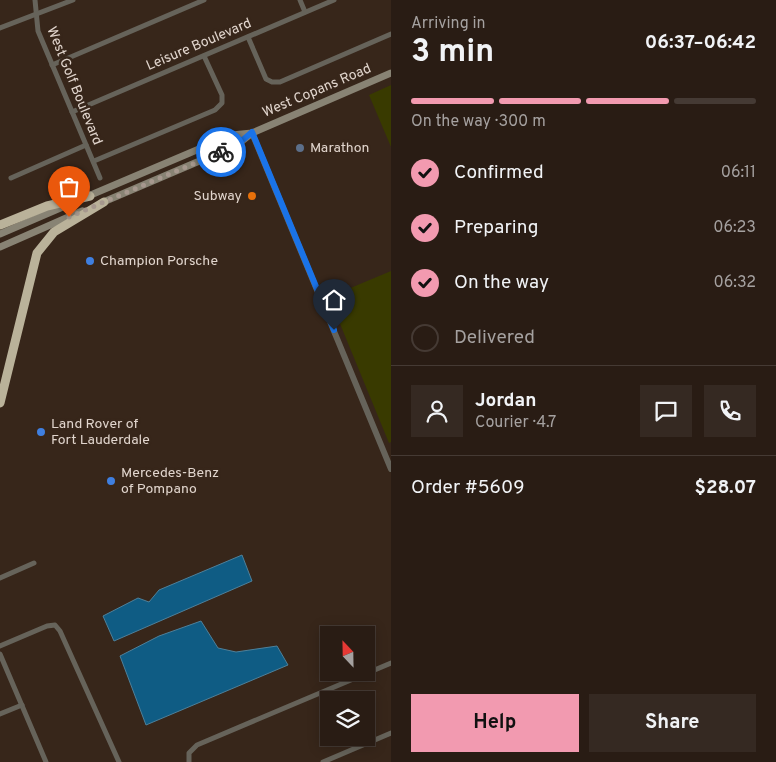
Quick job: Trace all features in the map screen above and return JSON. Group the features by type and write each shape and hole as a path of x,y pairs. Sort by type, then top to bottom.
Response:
{"highway":[{"path":"0,225 47,206 90,196"},
{"path":"0,403 37,253 54,232 104,202"}],"main road":[{"name":"West Copans Road","path":"0,234 232,135 252,132 391,73"},
{"name":"West Copans Road","path":"0,247 237,145 252,132"}],"street":[{"name":"West Golf Boulevard","path":"35,0 38,31 100,178"},
{"path":"0,28 36,16 73,0"},
{"path":"52,65 204,0"},
{"path":"300,0 305,12"},
{"name":"Leisure Boulevard","path":"72,112 334,0"},
{"path":"248,36 266,79 272,82 280,82 391,34"},
{"path":"94,161 215,110 222,103 222,95 204,56"},
{"path":"252,132 391,469"},
{"path":"10,178 86,144"},
{"path":"0,578 34,563"},
{"path":"0,646 47,626 55,625 60,631 119,762"},
{"path":"0,654 46,762"},
{"path":"189,762 189,752 197,745 391,663"},
{"path":"0,714 22,705"},
{"path":"322,762 391,733"}],"shaded area":[{"path":"391,85 391,147 369,95"},
{"path":"391,271 391,442 389,443 329,297"}],"water":[{"path":"242,555 252,581 114,641 103,616 138,598 149,602 159,590"},
{"path":"201,621 218,648 236,652 277,646 288,665 146,725 120,656 159,636"}],"way so far":[{"path":"69,217 221,152"}],"place":[{"name":"Marathon","path":"300,148"},
{"name":"Subway","path":"252,196"},
{"name":"Champion Porsche","path":"90,261"},
{"name":"Land Rover of Fort Lauderdale","path":"41,432"},
{"name":"Mercedes-Benz of Pompano","path":"111,481"}],"route":[{"path":"221,152 237,145 252,132 334,330"}]}
